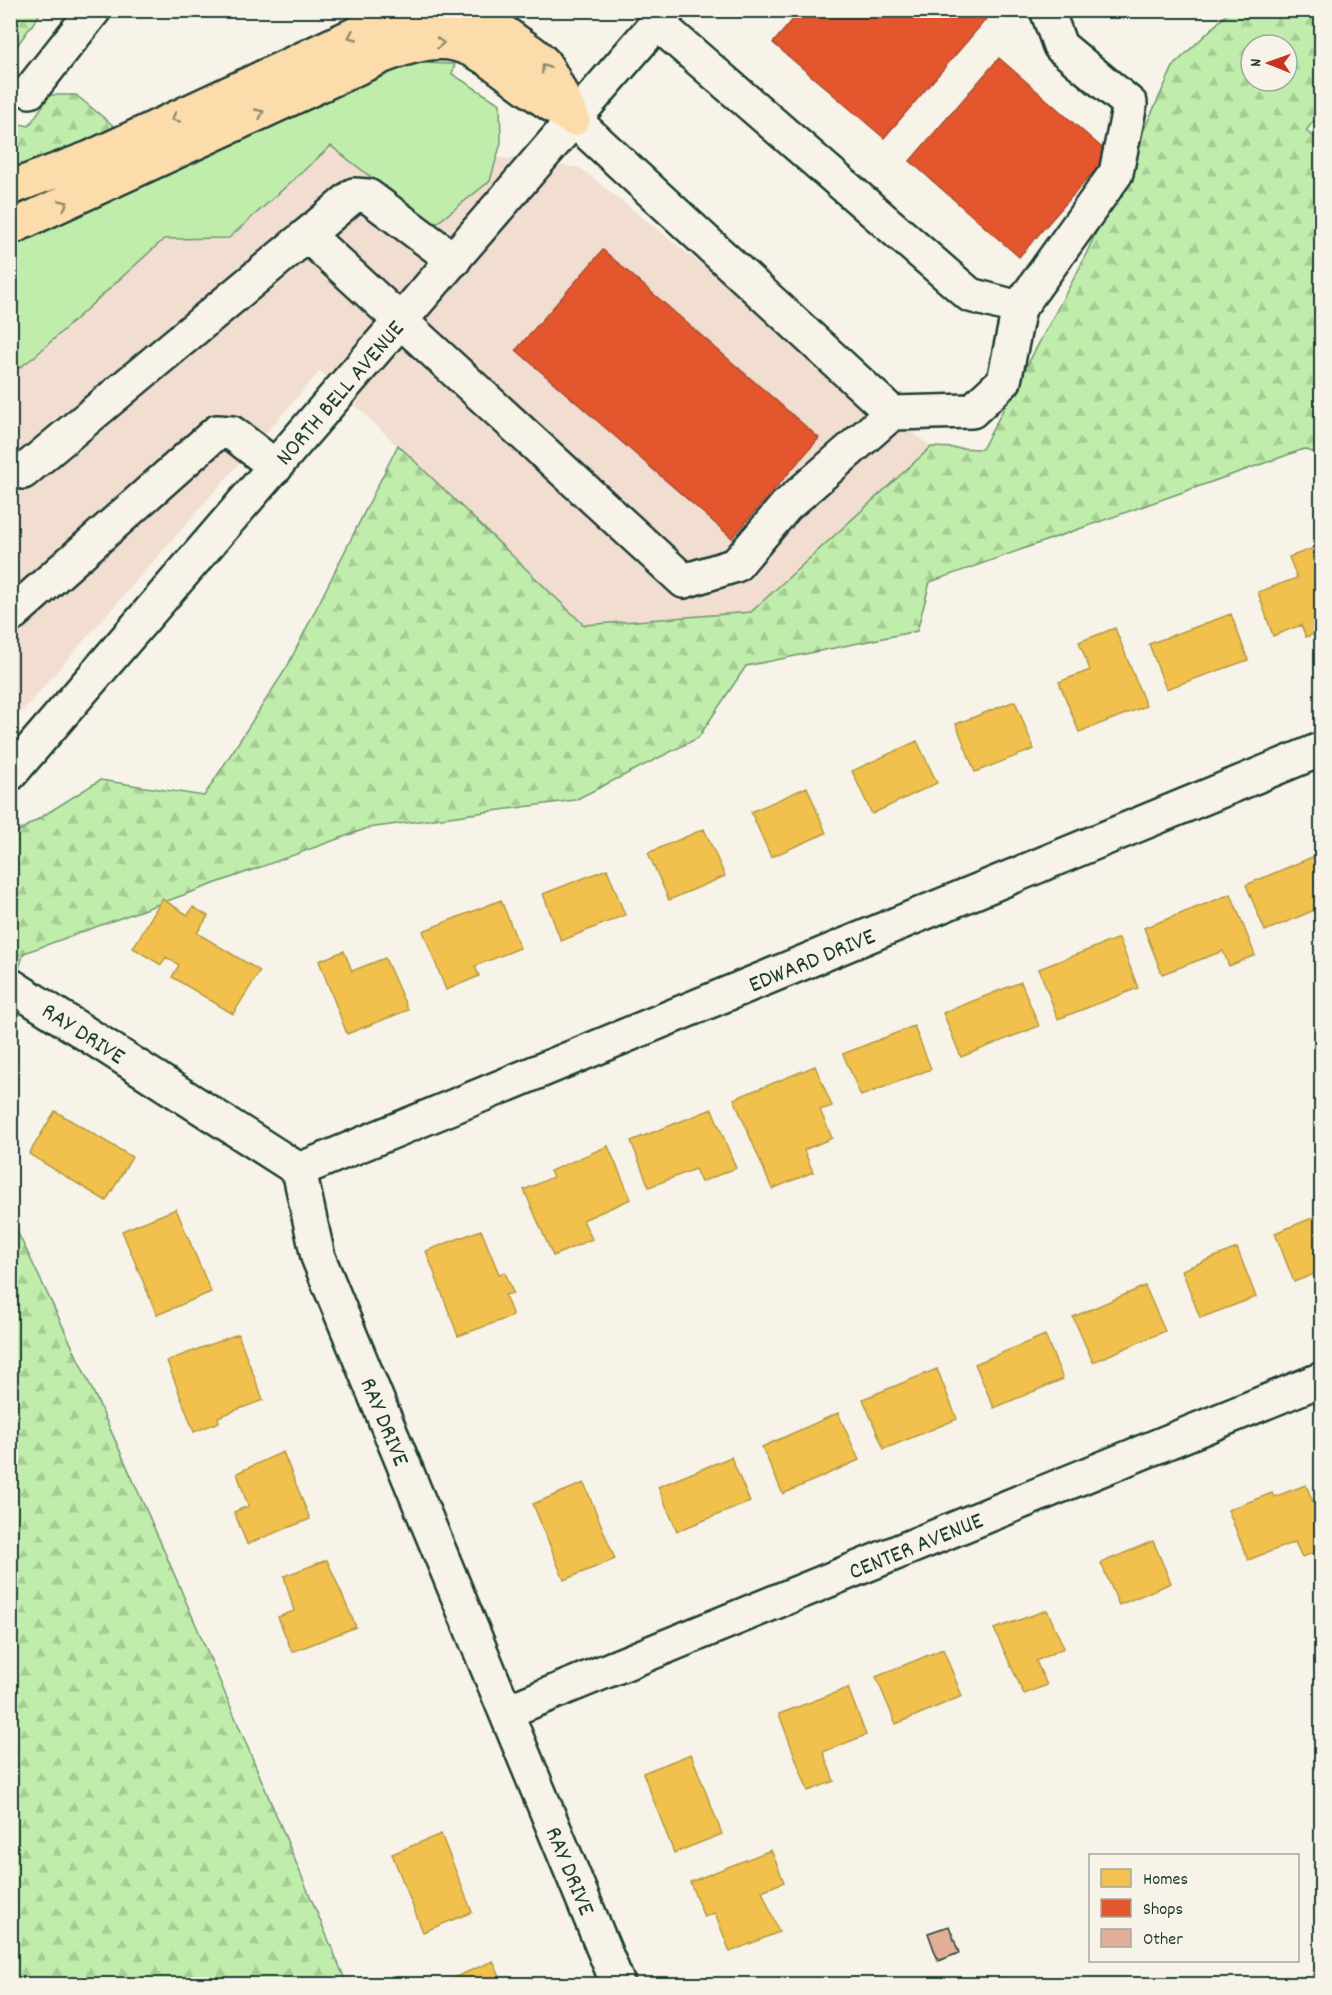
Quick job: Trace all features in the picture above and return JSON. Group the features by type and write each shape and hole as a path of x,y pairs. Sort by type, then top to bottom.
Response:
{"highway":[{"path":"10,188 90,158 370,27 393,19 433,11 467,14 501,29 542,61 573,119"},
{"path":"10,228 382,56 420,45 448,42 471,47 573,119"}],"street":[{"path":"30,91 94,10"},
{"path":"307,235 684,580 736,565 786,506 892,413 972,411 1004,381 1018,308 1116,173 1130,104 1060,46 1047,10"},
{"path":"663,17 970,295 1018,308"},
{"name":"NORTH BELL AVENUE","path":"10,774 663,17"},
{"path":"573,119 892,413"},
{"path":"23,472 354,195 368,196 454,260"},
{"path":"10,616 217,432 232,433 276,467"},
{"name":"EDWARD DRIVE","path":"299,1170 1322,749"},
{"name":"RAY DRIVE","path":"10,985 299,1170 318,1257 508,1711 618,1984"},
{"name":"CENTER AVENUE","path":"508,1711 1322,1379"}],"shaded area":[{"path":"316,133 580,168 931,447 751,612 584,626 320,371 11,724 11,346"}],"green space":[{"path":"10,11 42,11 11,54"},
{"path":"1230,11 1321,11 1321,111 1306,131 1322,143 1321,455 1304,449 930,582 917,631 746,666 698,738 575,800 368,828 24,953 11,992 11,836 100,780 204,796 287,667 398,445 584,625 751,612 931,447 982,449 1080,267 1174,65"},
{"path":"419,63 455,64 452,74 500,104 501,143 490,181 433,226 331,146 229,238 164,239 34,357 11,374 10,242 383,71"},
{"path":"50,95 76,95 115,127 55,157 11,201 11,122 29,126"},
{"path":"11,1219 57,1313 143,1503 347,1984 11,1984"}],"building: Homes":[{"path":"1322,545 1322,631 1306,637 1301,625 1273,636 1258,592 1297,578 1289,557"},
{"path":"1231,614 1248,660 1166,689 1149,644"},
{"path":"1115,628 1146,706 1079,732 1059,682 1090,670 1079,642"},
{"path":"1015,701 1034,749 975,772 956,724"},
{"path":"917,741 937,783 872,814 852,771"},
{"path":"807,787 826,833 771,857 751,812"},
{"path":"704,829 725,876 669,900 648,853"},
{"path":"1322,853 1322,907 1265,931 1246,885"},
{"path":"607,869 625,915 561,941 543,894"},
{"path":"1231,894 1255,955 1229,966 1223,951 1162,974 1144,928"},
{"path":"162,899 188,915 193,907 208,916 197,933 260,971 233,1014 172,977 179,965 166,957 161,965 133,948"},
{"path":"501,900 520,948 475,966 479,976 446,990 423,931"},
{"path":"1119,938 1138,988 1058,1019 1039,969"},
{"path":"344,951 352,971 385,958 408,1010 347,1034 319,961"},
{"path":"1021,982 1039,1026 961,1057 943,1013"},
{"path":"914,1026 931,1069 861,1096 843,1054"},
{"path":"815,1066 832,1106 820,1110 832,1138 804,1150 813,1172 772,1189 734,1099"},
{"path":"712,1109 736,1168 701,1182 695,1169 649,1187 631,1141"},
{"path":"55,1111 132,1157 106,1201 29,1154"},
{"path":"608,1146 631,1199 583,1220 592,1239 553,1256 524,1190 553,1177 550,1171"},
{"path":"176,1209 211,1292 157,1315 122,1231"},
{"path":"1322,1214 1322,1271 1294,1282 1275,1233"},
{"path":"481,1230 499,1274 505,1272 513,1293 505,1295 513,1316 458,1336 426,1251"},
{"path":"1237,1248 1256,1297 1200,1318 1182,1270"},
{"path":"1145,1286 1165,1331 1093,1362 1073,1317"},
{"path":"238,1334 263,1400 218,1417 219,1422 194,1432 167,1361"},
{"path":"1045,1335 1063,1379 994,1408 975,1364"},
{"path":"937,1369 957,1419 884,1449 863,1399"},
{"path":"838,1413 859,1460 783,1494 762,1447"},
{"path":"283,1452 310,1519 247,1544 234,1512 248,1506 237,1473"},
{"path":"731,1457 750,1502 677,1531 658,1487"},
{"path":"584,1483 615,1559 564,1580 533,1504"},
{"path":"1306,1485 1322,1524 1322,1550 1302,1557 1295,1542 1248,1560 1228,1510 1272,1493 1274,1497"},
{"path":"1153,1541 1171,1583 1119,1605 1101,1563"},
{"path":"327,1560 356,1627 292,1652 278,1617 294,1611 284,1576"},
{"path":"1047,1610 1064,1648 1036,1661 1047,1685 1024,1694 994,1629"},
{"path":"943,1649 962,1696 896,1724 876,1677"},
{"path":"848,1688 866,1735 823,1752 834,1781 808,1791 779,1714"},
{"path":"691,1754 722,1834 674,1853 643,1773"},
{"path":"441,1834 472,1912 423,1932 392,1854"},
{"path":"771,1850 784,1882 762,1891 779,1932 730,1952 715,1913 704,1917 690,1882"},
{"path":"493,1961 503,1984 439,1984"}],"building: Shops":[{"path":"801,10 994,10 884,138 773,43"},
{"path":"999,58 1109,154 1019,257 910,161"},
{"path":"603,250 819,438 732,538 516,350"}],"building: Other":[{"path":"949,1926 959,1953 938,1961 928,1933"}]}
